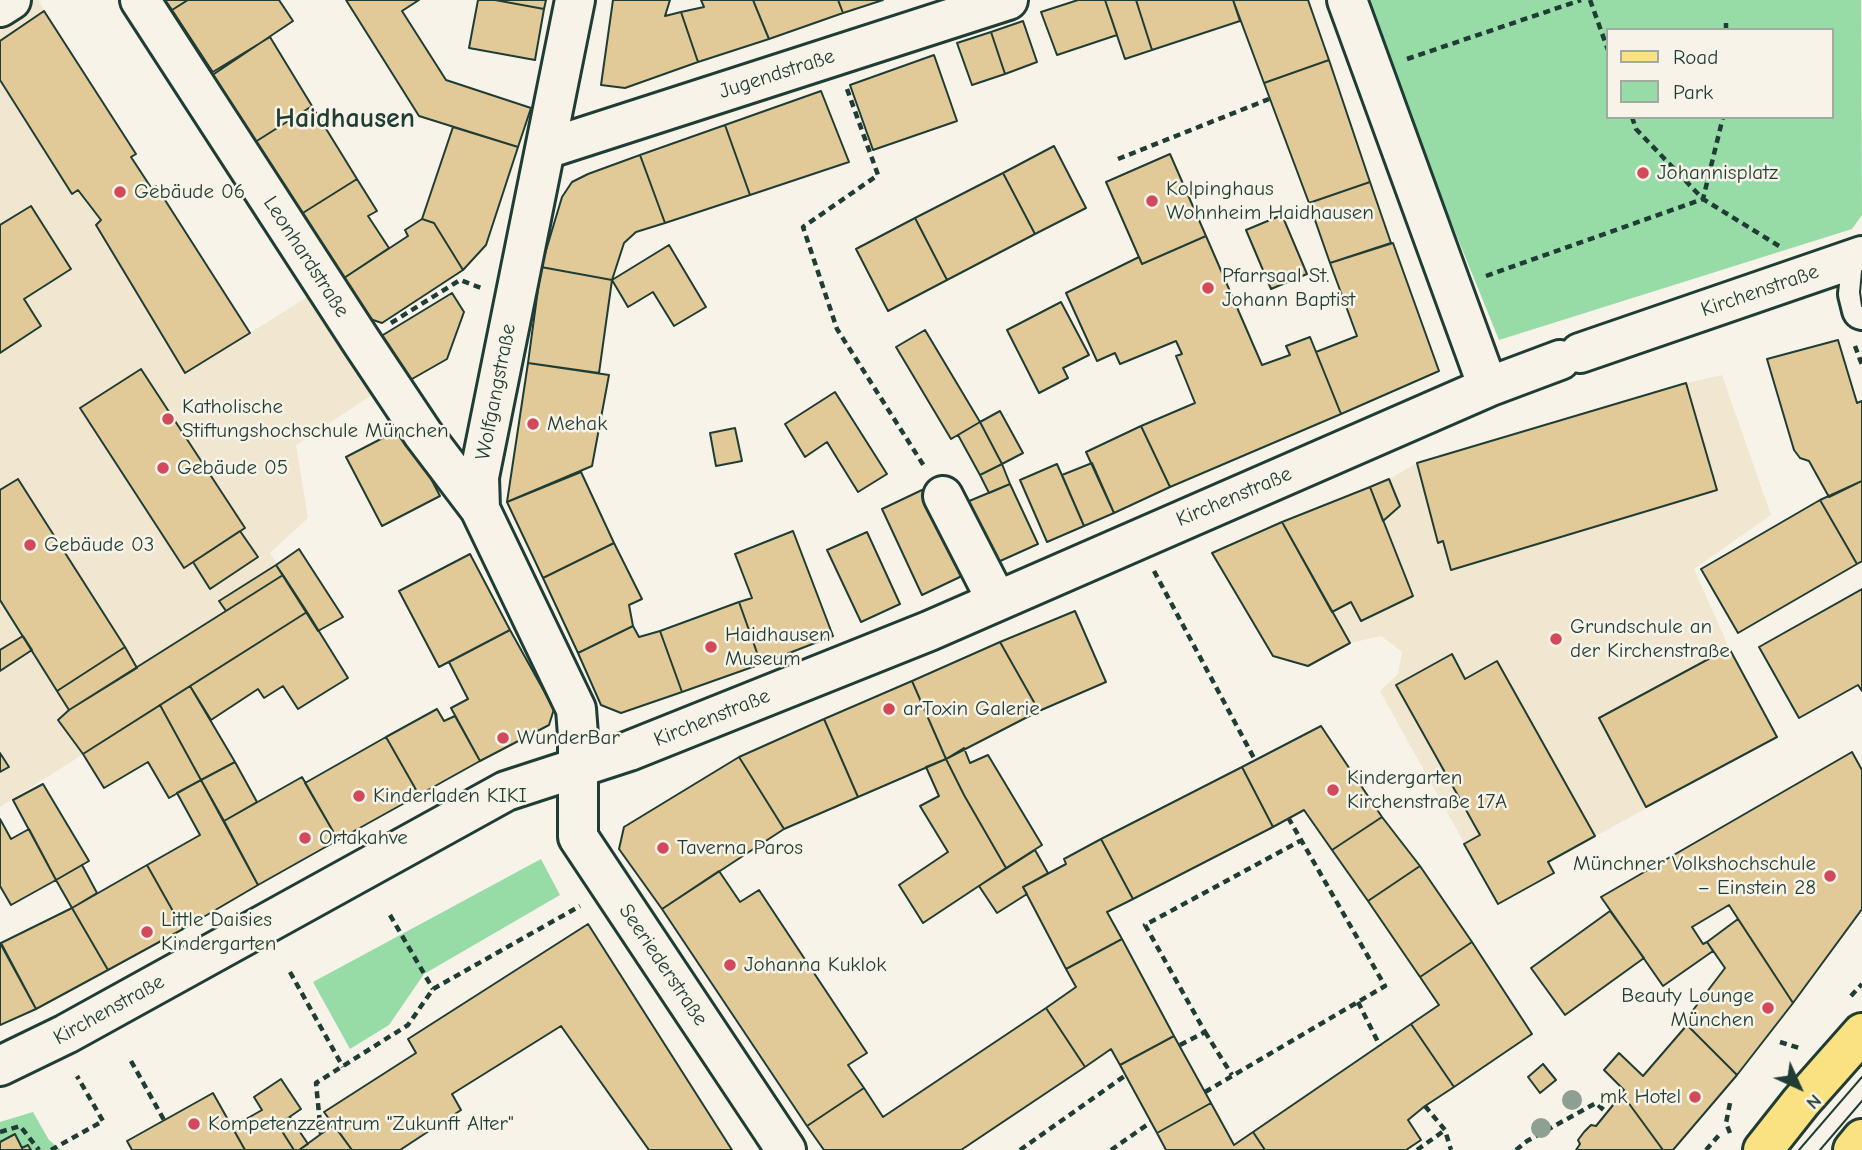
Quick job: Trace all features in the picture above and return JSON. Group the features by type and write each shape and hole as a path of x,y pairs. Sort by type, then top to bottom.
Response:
{"main road":[{"path":"1748,1145 1801,1102 1862,1033"},
{"path":"1853,1150 1862,1139"}],"street":[{"path":"0,7 11,0"},
{"name":"Leonhardstraße","path":"141,0 360,341 423,434 480,509"},
{"name":"Wolfgangstraße","path":"575,0 479,477 480,509 576,709 577,769"},
{"name":"Jugendstraße","path":"546,149 1008,0"},
{"path":"1348,0 1488,387"},
{"path":"1862,258 1858,294 1862,310"},
{"name":"Kirchenstraße","path":"0,1066 66,1034 506,791 640,747 997,601 1488,387 1862,258"},
{"path":"943,496 997,601"},
{"name":"Seeriederstraße","path":"577,769 578,837 786,1150"}],"path":[{"path":"1373,71 1581,0"},
{"path":"1590,0 1606,44"},
{"path":"1726,19 1726,28"},
{"path":"843,76 878,175 803,227 836,329 943,496"},
{"path":"1118,159 1269,99"},
{"path":"1633,119 1636,129 1703,199 1786,250"},
{"path":"1703,199 1723,119"},
{"path":"1452,289 1703,199"},
{"path":"360,341 460,280 515,299"},
{"path":"1137,540 1255,760"},
{"path":"1205,1092 1385,986 1289,818"},
{"path":"1232,1075 1145,925 1300,841"},
{"path":"321,1134 316,1083 408,1025 433,989 584,904"},
{"path":"390,915 433,989"},
{"path":"290,972 343,1067"},
{"path":"1358,1002 1380,1046"},
{"path":"1180,1045 1205,1031"},
{"path":"131,1061 164,1120"},
{"path":"1020,1150 1126,1075"},
{"path":"51,1150 103,1121 77,1076"},
{"path":"1516,1150 1527,1141 1596,1103 1607,1113"},
{"path":"1730,1103 1726,1123 1748,1145"},
{"path":"1425,1106 1445,1130 1451,1150"},
{"path":"1111,1150 1151,1122"},
{"path":"0,1132 20,1126 40,1150"},
{"path":"1416,1150 1445,1130"},
{"path":"1706,1150 1720,1134"}],"shaded area":[{"name":"Katholische Stiftungshochschule München","path":"0,0 38,0 136,154 132,157 152,188 156,186 250,333 307,297 375,393 296,445 308,518 270,553 307,612 0,807"},
{"name":"Grundschule an der Kirchenstraße","path":"1722,375 1771,515 1694,569 1729,648 1777,737 1548,862 1554,873 1498,904 1380,691 1398,674 1402,652 1381,636 1350,643 1282,522 1389,479 1417,463 1686,383"}],"green space":[{"name":"Johannisplatz","path":"1361,0 1861,0 1862,215 1852,229 1499,340"},
{"path":"541,859 560,895 424,974 389,1025 350,1049 313,982"},
{"path":"33,1112 49,1140 61,1150 0,1150 0,1122"}],"building":[{"path":"165,0 188,0 172,10"},
{"path":"188,0 279,0 293,21 214,74 172,10"},
{"path":"346,0 419,0 402,11 446,80 531,108 518,147 419,116"},
{"path":"478,0 495,0 544,9 535,60 469,48"},
{"path":"495,0 546,0 544,9"},
{"path":"613,0 670,0 665,16 681,12 698,62 625,88 601,85"},
{"path":"701,0 753,0 769,39 698,62 681,12 704,7"},
{"path":"753,0 838,0 843,13 769,39"},
{"path":"838,0 883,0 843,13"},
{"path":"1078,0 1105,0 1117,35 1057,55 1041,12"},
{"path":"1105,0 1136,0 1152,50 1125,59"},
{"path":"1136,0 1233,0 1240,21 1152,50"},
{"path":"1233,0 1308,0 1329,60 1264,83"},
{"name":"Gebäude 06","path":"44,11 136,154 131,157 152,189 156,186 250,333 185,373 96,225 101,220 78,190 72,194 0,80 0,41"},
{"path":"1023,21 1037,62 1005,74 991,32"},
{"path":"991,32 1005,74 972,85 957,43"},
{"path":"270,37 312,106 252,144 208,75"},
{"path":"934,55 957,121 873,150 850,85"},
{"path":"1329,60 1370,182 1309,203 1264,83"},
{"path":"821,91 849,162 750,195 725,125"},
{"path":"312,106 357,179 298,216 252,144"},
{"path":"725,125 750,195 665,223 640,155"},
{"path":"453,127 518,147 486,245 463,270 434,223 422,219"},
{"path":"1054,146 1086,208 1035,234 1003,173"},
{"name":"Kolpinghaus Wohnheim Haidhausen","path":"1170,154 1206,236 1142,264 1106,182"},
{"path":"640,155 665,223 636,232 624,243 612,280 541,267 562,197 572,182"},
{"path":"1003,173 1035,234 947,280 915,218"},
{"path":"357,179 377,211 368,216 389,248 341,280 298,216"},
{"path":"1370,182 1391,243 1330,263 1309,203"},
{"path":"31,206 71,269 24,299 41,326 0,353 0,225"},
{"path":"1282,215 1307,274 1271,289 1246,230"},
{"path":"915,218 947,280 888,311 856,249"},
{"path":"422,219 434,223 463,270 382,323 367,318 341,280 408,236 405,230"},
{"path":"1206,236 1262,365 1290,355 1286,346 1310,337 1341,414 1170,487 1141,426 1195,403 1176,356 1182,354 1176,341 1120,364 1115,353 1097,361 1066,293 1139,257 1142,264"},
{"path":"1393,243 1439,371 1341,414 1316,352 1357,336 1330,263"},
{"path":"669,245 706,307 674,326 653,292 628,307 612,280"},
{"path":"541,267 612,280 599,373 528,363"},
{"path":"452,293 464,312 447,359 405,383 378,338"},
{"path":"1061,302 1089,355 1063,368 1068,378 1039,393 1007,330"},
{"path":"925,330 980,422 951,439 896,347"},
{"path":"1838,340 1857,403 1862,401 1862,481 1829,497 1809,461 1800,458 1794,450 1767,359"},
{"path":"528,363 609,375 592,466 507,502"},
{"name":"Gebäude 05","path":"141,369 245,528 184,568 80,408"},
{"path":"1686,383 1717,490 1451,570 1443,541 1438,543 1417,463"},
{"path":"835,392 887,474 858,492 827,442 805,457 785,424"},
{"path":"1000,411 1023,453 1002,464 980,422"},
{"path":"980,422 1002,464 980,475 958,435"},
{"path":"1141,426 1170,487 1114,513 1086,452"},
{"path":"404,427 440,496 382,526 346,457"},
{"path":"735,428 742,461 716,466 710,433"},
{"path":"1092,463 1114,513 1084,526 1062,475"},
{"path":"1002,464 1010,484 989,493 980,475"},
{"path":"1057,464 1084,526 1047,542 1020,480"},
{"path":"581,472 614,543 543,578 507,502"},
{"name":"Gebäude 03","path":"18,479 125,647 57,691 0,600 0,490"},
{"path":"1389,479 1400,506 1383,521 1370,487"},
{"path":"1862,481 1862,561 1857,564 1820,500"},
{"path":"1010,484 1038,544 989,566 962,504"},
{"path":"1370,487 1413,596 1361,621 1351,602 1332,612 1282,522"},
{"path":"922,490 962,576 922,595 882,509"},
{"path":"1820,500 1857,564 1738,633 1701,569"},
{"path":"1282,522 1350,643 1308,666 1273,656 1212,553"},
{"path":"240,531 258,557 210,589 193,562"},
{"path":"793,531 833,636 761,664 739,602 752,598 735,554"},
{"path":"867,532 900,604 861,622 827,550"},
{"path":"614,543 642,599 629,605 633,626 578,653 543,578"},
{"path":"299,549 343,617 318,631 276,565"},
{"path":"470,554 510,630 439,667 399,591"},
{"path":"276,565 283,575 226,611 219,601"},
{"path":"283,575 307,612 83,754 58,720 69,710"},
{"path":"1862,589 1862,691 1858,685 1799,718 1759,647"},
{"name":"Haidhausen Museum","path":"739,602 761,664 682,692 660,631"},
{"path":"1075,611 1106,682 1039,711 1000,642"},
{"path":"307,612 348,678 298,709 283,686 264,698 258,689 211,720 190,686"},
{"path":"633,626 639,637 660,631 682,692 621,713 601,705 578,653"},
{"path":"510,630 554,709 549,725 480,761 451,708 468,699 449,662"},
{"path":"23,636 32,650 0,671 0,650"},
{"path":"1000,642 1039,711 946,759 912,681"},
{"path":"125,647 137,668 69,710 57,691"},
{"path":"1729,648 1777,737 1646,807 1599,718"},
{"path":"1452,654 1465,679 1497,661 1595,836 1548,862 1554,873 1498,904 1464,844 1480,835 1396,685"},
{"path":"912,681 946,759 858,797 824,719"},
{"path":"190,686 235,762 201,780 160,705"},
{"path":"160,705 201,780 169,798 148,762 104,788 83,754"},
{"path":"437,709 444,721 455,716 480,761 419,795 386,737"},
{"path":"824,719 858,797 784,829 739,757"},
{"path":"1321,726 1382,817 1332,850 1304,810 1273,827 1242,767"},
{"path":"386,737 419,795 338,840 305,783"},
{"path":"964,748 970,763 988,755 1042,845 1006,868 946,759"},
{"path":"1852,752 1862,770 1862,909 1793,1003 1729,905 1692,927 1703,944 1707,942 1713,951 1663,986 1601,897"},
{"path":"0,753 9,767 0,772"},
{"path":"739,757 784,829 662,909 619,849 624,827"},
{"path":"946,759 1006,868 923,923 899,885 948,852 920,806 939,796 926,767"},
{"path":"235,762 257,802 224,821 201,780"},
{"path":"1242,767 1273,827 1133,899 1101,839"},
{"path":"302,777 338,840 258,885 224,821"},
{"path":"201,780 258,885 183,929 147,865 200,835 177,793"},
{"path":"43,784 89,861 56,880 13,800"},
{"path":"1382,817 1420,866 1368,901 1332,850"},
{"path":"0,819 11,839 29,829 56,880 11,905 0,886"},
{"path":"1101,839 1133,899 1107,912 1122,939 1066,969 1023,887 1066,864 1064,859"},
{"path":"1035,850 1048,873 1023,887 1027,894 997,913 979,886"},
{"path":"82,865 97,893 72,908 56,880"},
{"path":"147,865 183,929 108,970 72,908"},
{"path":"1420,866 1472,942 1420,977 1368,901"},
{"path":"719,871 740,902 759,890 867,1053 848,1065 864,1088 807,1126 662,909"},
{"path":"72,908 108,970 36,1009 1,943"},
{"path":"1610,911 1644,958 1565,1015 1531,968"},
{"path":"1738,919 1793,1003 1737,1075 1684,1022 1725,968 1707,942"},
{"path":"588,924 732,1150 649,1150 561,1026 452,1094 461,1110 400,1150 352,1150 324,1112 416,1053 408,1039"},
{"path":"1122,939 1174,1036 1120,1065 1111,1049 1085,1067 1046,1008 1076,987 1066,969"},
{"path":"1472,942 1532,1034 1454,1087 1411,1024 1439,1005 1420,977"},
{"path":"0,943 36,1009 0,1025"},
{"path":"1046,1008 1085,1067 961,1150 824,1150 807,1126 864,1088 883,1117"},
{"path":"1411,1024 1454,1087 1408,1120 1421,1140 1406,1150 1265,1150 1253,1132"},
{"path":"1687,1025 1737,1075 1673,1150 1663,1150 1622,1094 1624,1090 1604,1070 1619,1053 1643,1076"},
{"path":"1174,1036 1211,1103 1157,1133 1120,1065"},
{"path":"1543,1064 1556,1080 1540,1093 1528,1077"},
{"path":"281,1079 301,1109 278,1125 294,1150 245,1150 232,1127 262,1110 254,1097"},
{"name":"Kompetenzzentrum \"Zukunft Alter\"","path":"213,1093 245,1150 132,1150 127,1141"},
{"path":"1622,1094 1663,1150 1576,1150 1580,1144 1578,1140 1584,1132 1591,1125 1596,1126"},
{"path":"1211,1103 1234,1145 1253,1132 1265,1150 1166,1150 1157,1133"},
{"path":"290,1117 308,1144 299,1150 294,1150 278,1125"},
{"path":"334,1125 352,1150 299,1150 321,1134"},
{"path":"15,1134 22,1148 28,1145 31,1150 0,1150 0,1142"}],"tram line":[{"path":"1862,271 1862,306"},
{"path":"1799,1150 1862,1077"},
{"path":"1820,1150 1862,1101"}],"place":[{"name":"Johannisplatz","path":"1643,173"},
{"name":"Gebäude 06","path":"120,192"},
{"name":"Kolpinghaus Wohnheim Haidhausen","path":"1152,201"},
{"name":"Pfarrsaal St. Johann Baptist","path":"1208,288"},
{"name":"Katholische Stiftungshochschule München","path":"168,419"},
{"name":"Mehak","path":"533,424"},
{"name":"Gebäude 05","path":"163,468"},
{"name":"Gebäude 03","path":"30,545"},
{"name":"Grundschule an der Kirchenstraße","path":"1556,639"},
{"name":"Haidhausen Museum","path":"711,647"},
{"name":"arToxin Galerie","path":"889,709"},
{"name":"WunderBar","path":"503,738"},
{"name":"Kindergarten Kirchenstraße 17A","path":"1333,790"},
{"name":"Kinderladen KIKI","path":"359,796"},
{"name":"Ortakahve","path":"305,838"},
{"name":"Taverna Paros","path":"663,848"},
{"name":"Münchner Volkshochschule – Einstein 28","path":"1830,876"},
{"name":"Little Daisies Kindergarten","path":"147,932"},
{"name":"Johanna Kuklok","path":"730,965"},
{"name":"Beauty Lounge München","path":"1768,1008"},
{"name":"mk Hotel","path":"1695,1097"},
{"name":"Kompetenzzentrum \"Zukunft Alter\"","path":"194,1124"}],"district":[{"name":"Haidhausen","path":"345,119"}]}
